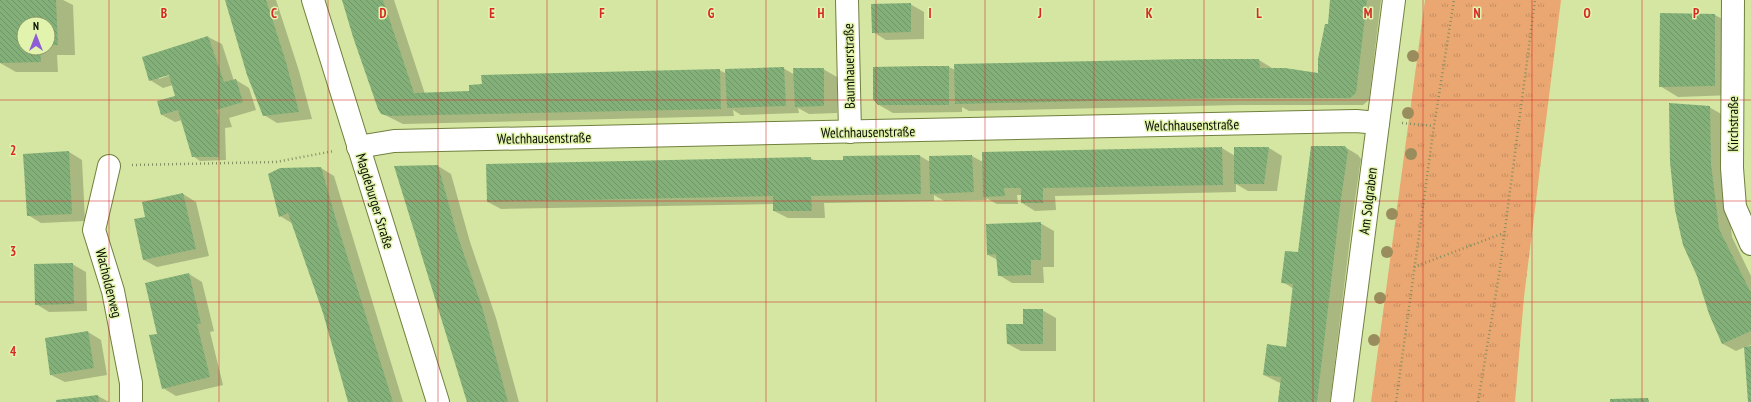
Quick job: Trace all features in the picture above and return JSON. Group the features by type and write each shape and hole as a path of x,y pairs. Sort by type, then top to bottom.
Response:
{"street":[{"name":"Magdeburger Straße","path":"313,0 438,402"},
{"name":"Baumhauerstraße","path":"848,0 850,132"},
{"name":"Am Solgraben","path":"1342,402 1394,0"},
{"name":"Kirchstraße","path":"1733,0 1732,168 1735,207 1751,244"},
{"name":"Welchhausenstraße","path":"358,146 394,141 1356,121 1378,123"},
{"name":"Wacholderweg","path":"109,166 94,230 113,291 131,383 131,402"}],"path":[{"path":"1396,402 1434,126 1454,0"},
{"path":"1478,402 1499,275 1536,0"},
{"path":"109,166 276,162 358,146"},
{"path":"1414,268 1504,233"}],"green space":[{"path":"1425,0 1561,0 1524,297 1515,402 1371,402"}],"building":[{"path":"0,0 56,0 58,45 56,45 56,16 16,16 16,56 41,56 41,62 0,63"},
{"path":"225,0 266,0 286,62 299,112 263,116 247,75"},
{"path":"342,0 383,0 414,93 469,91 469,85 482,84 481,75 720,69 721,109 389,116 381,114 353,37"},
{"path":"1330,0 1367,0 1356,93 1350,98 1225,98 955,104 954,64 1259,59 1260,68 1285,68 1318,73 1318,59 1325,24 1328,24"},
{"path":"911,3 911,32 872,33 871,4"},
{"path":"1660,13 1715,14 1715,86 1659,87"},
{"path":"208,36 224,82 236,79 243,102 216,110 219,119 219,157 192,157 178,110 161,115 157,101 175,96 169,75 149,81 142,57"},
{"path":"949,66 949,105 878,105 873,99 873,67"},
{"path":"784,67 786,106 727,108 725,69"},
{"path":"793,68 824,68 824,106 795,107"},
{"path":"1669,103 1710,106 1711,164 1719,229 1751,293 1751,331 1722,344 1709,314 1697,276 1683,245 1675,210 1670,162"},
{"path":"1311,146 1345,146 1348,151 1317,402 1278,402 1281,377 1263,375 1267,344 1286,347 1293,284 1281,283 1285,251 1298,252"},
{"path":"1222,147 1223,185 1043,188 1043,203 1021,203 1021,188 1004,188 1005,196 983,197 982,152"},
{"path":"1234,147 1269,147 1264,184 1234,184"},
{"path":"69,151 72,214 27,216 23,154"},
{"path":"920,155 921,194 811,196 812,211 773,211 773,196 487,202 486,164 811,157 811,160 843,160 843,156"},
{"path":"972,155 974,192 930,194 929,156"},
{"path":"438,165 457,234 483,310 508,402 467,402 394,166"},
{"path":"321,167 339,230 393,402 348,402 323,313 288,213 279,217 268,174 280,168"},
{"path":"183,193 196,249 143,260 134,219 145,217 142,202"},
{"path":"1041,222 1041,260 1031,260 1031,275 998,276 996,254 987,255 986,224"},
{"path":"73,263 74,304 35,305 34,264"},
{"path":"189,273 201,324 197,324 210,377 162,389 149,335 157,334 145,283"},
{"path":"1023,309 1043,309 1043,344 1007,344 1006,324 1023,324"},
{"path":"88,331 94,368 50,375 45,338"},
{"path":"1751,346 1751,402 1748,402 1744,347"},
{"path":"98,395 99,402 56,402 56,400"},
{"path":"1648,398 1649,402 1610,402 1610,399"}]}
